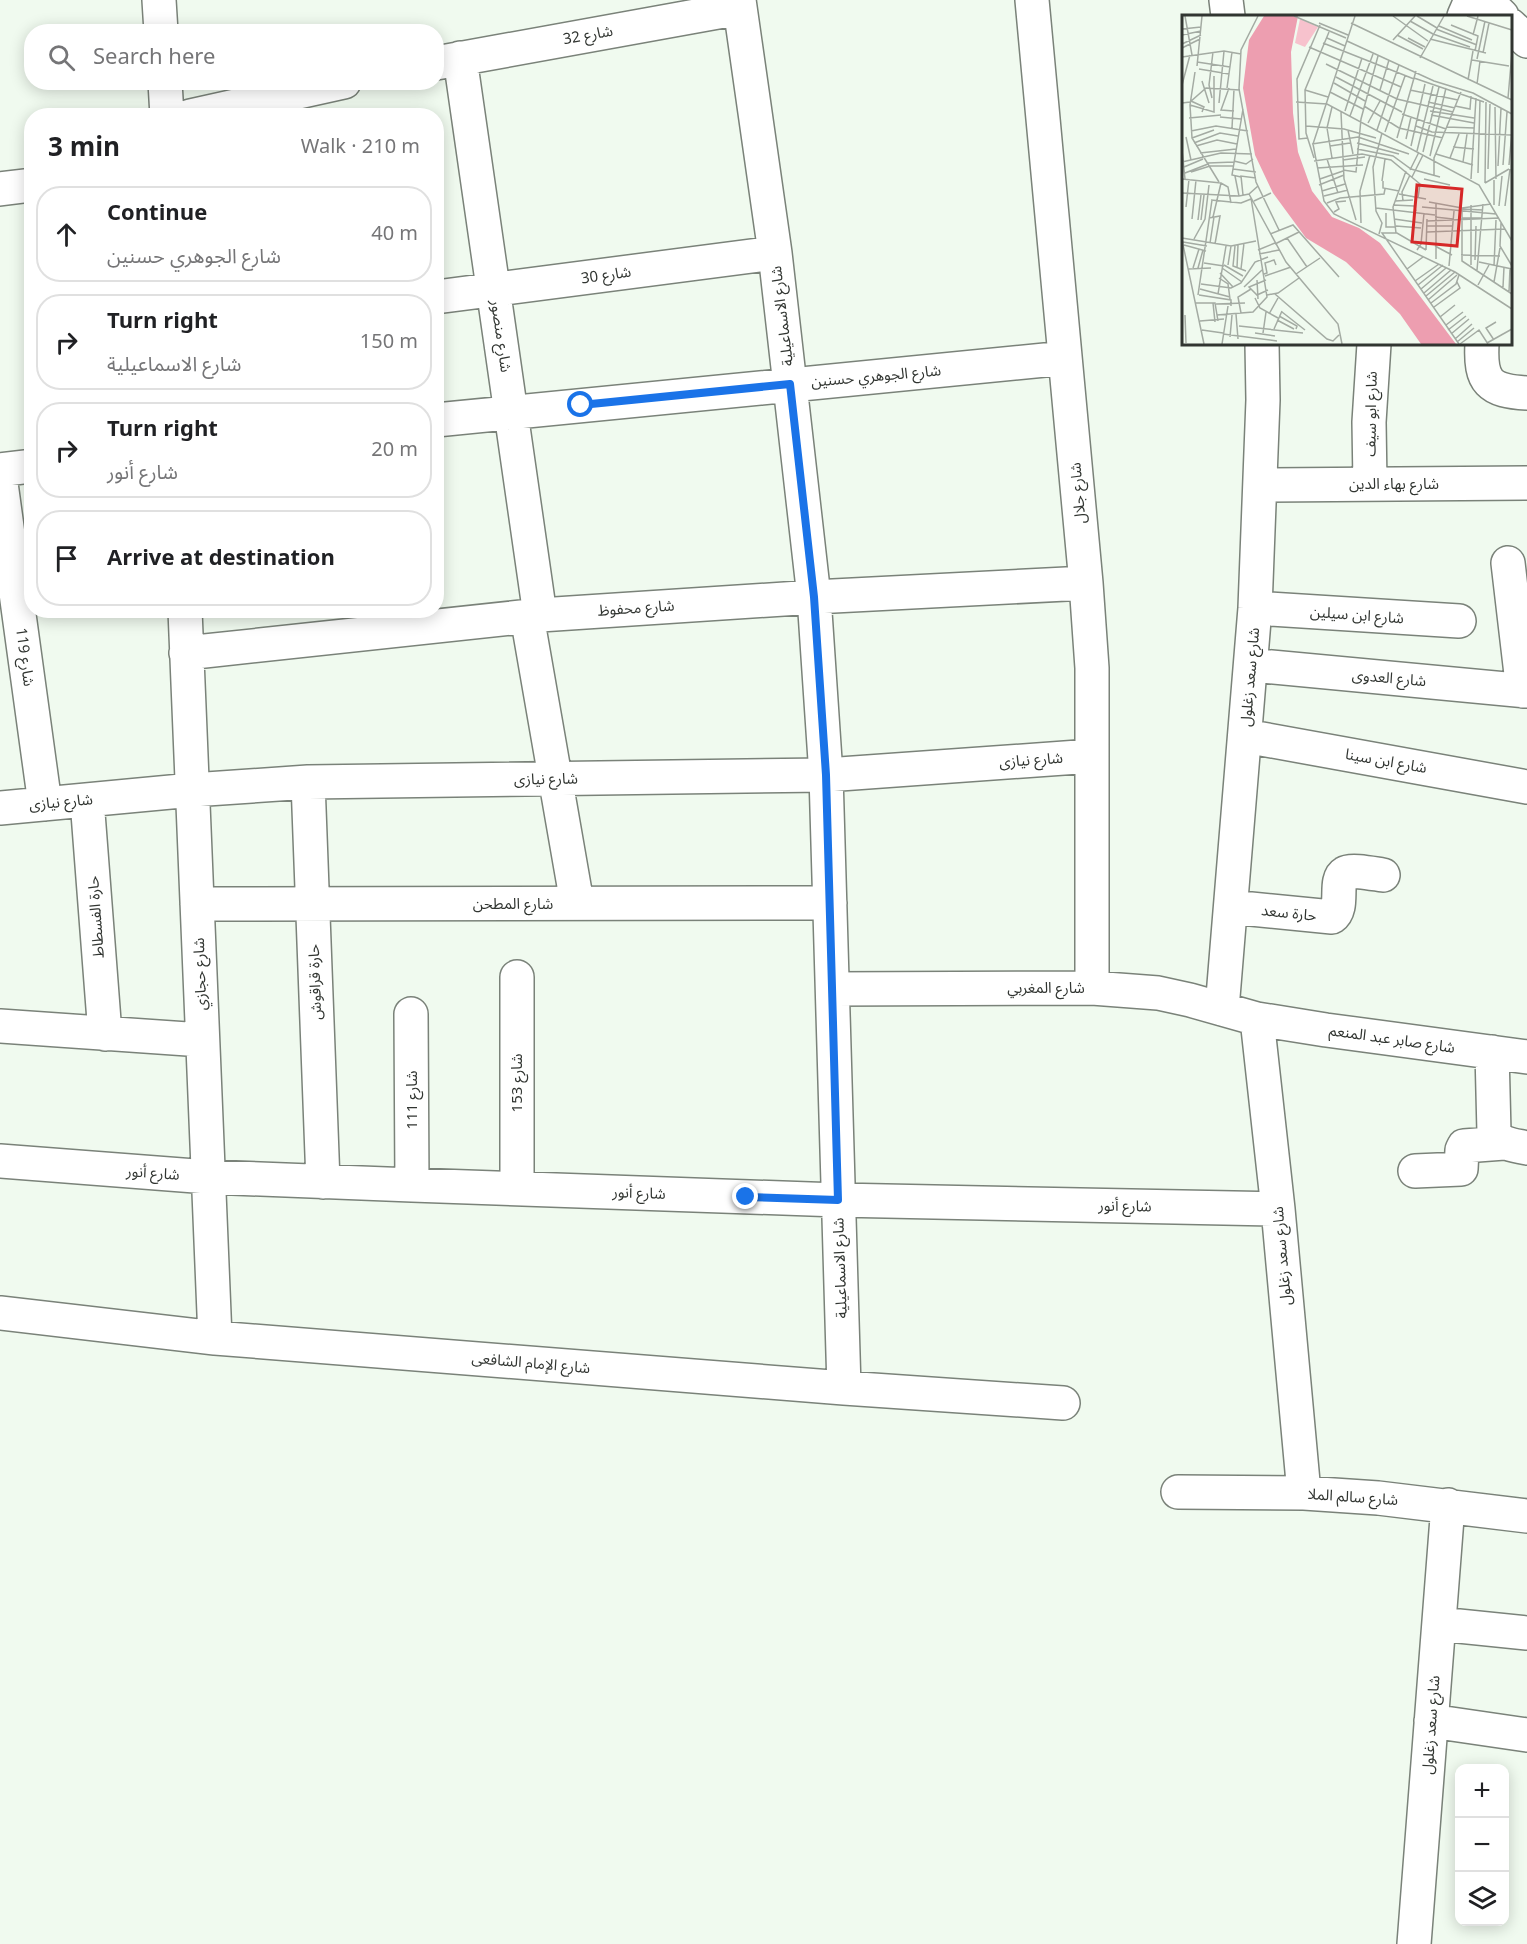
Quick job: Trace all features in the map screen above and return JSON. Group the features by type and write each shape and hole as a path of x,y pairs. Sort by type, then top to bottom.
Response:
{"street":[{"path":"159,0 160,24"},
{"name":"شارع جلال","path":"1032,0 1092,668 1092,988"},
{"path":"1226,0 1228,15"},
{"path":"1464,15 1471,0"},
{"path":"1486,0 1501,15"},
{"name":"شارع 32","path":"448,60 739,4"},
{"name":"شارع الاسماعيلية","path":"739,4 775,253 814,597 826,775 844,1388"},
{"path":"1512,27 1527,41"},
{"name":"شارع منصور","path":"448,60 495,290 512,412 555,779 577,903"},
{"path":"165,90 167,108"},
{"path":"226,108 308,90"},
{"path":"0,189 24,186"},
{"name":"شارع 30","path":"444,296 775,253"},
{"name":"شارع سعد زغلول","path":"1222,1009 1255,608 1261,485 1262,345"},
{"name":"شارع ابو سيف","path":"1370,484 1369,422 1374,345"},
{"path":"1482,345 1481,362 1488,381 1506,392 1527,393"},
{"name":"شارع الجوهري حسنين","path":"444,419 1065,358"},
{"path":"0,470 24,467"},
{"name":"شارع 119","path":"0,476 45,804"},
{"name":"شارع بهاء الدين","path":"1261,485 1527,483"},
{"path":"1508,563 1525,691"},
{"name":"شارع محفوظ","path":"186,653 534,615 1086,583"},
{"name":"شارع ابن سيلين","path":"1255,608 1459,621"},
{"name":"شارع حجازي","path":"184,618 215,1338"},
{"name":"شارع العدوى","path":"1251,665 1525,691"},
{"name":"شارع ابن سينا","path":"1245,736 1527,787"},
{"name":"شارع نيازى","path":"0,808 308,782 826,775 1092,756"},
{"name":"حارة قراقوش","path":"308,782 323,1182"},
{"name":"حارة الفسطاط","path":"87,800 105,1034"},
{"name":"حارة سعد","path":"1231,907 1332,916 1337,911 1340,878 1344,874 1351,872 1383,875"},
{"name":"شارع المطحن","path":"197,904 830,903"},
{"name":"شارع 153","path":"517,977 517,1188"},
{"name":"شارع المغربي","path":"832,989 1092,988 1158,993 1257,1019"},
{"name":"شارع 111","path":"411,1014 412,1185"},
{"name":"شارع سعد زغلول","path":"1257,1019 1278,1209 1304,1493"},
{"name":"شارع صابر عبد المنعم","path":"1257,1019 1527,1057"},
{"path":"0,1026 202,1040"},
{"path":"1492,1053 1493,1128 1496,1137 1516,1145"},
{"path":"1415,1171 1461,1169 1464,1146 1516,1145"},
{"name":"شارع أنور","path":"0,1161 208,1177 323,1182 838,1200 1278,1209"},
{"name":"شارع الإمام الشافعى","path":"0,1313 215,1338 1062,1403"},
{"name":"شارع سالم الملا","path":"1178,1492 1304,1493 1378,1498 1527,1516"},
{"name":"شارع سعد زغلول","path":"1414,1944 1448,1506"},
{"path":"1438,1624 1527,1633"},
{"path":"1431,1720 1527,1735"}],"route":[{"path":"581,405 790,384 814,597 826,775 838,1200 746,1197"}]}
